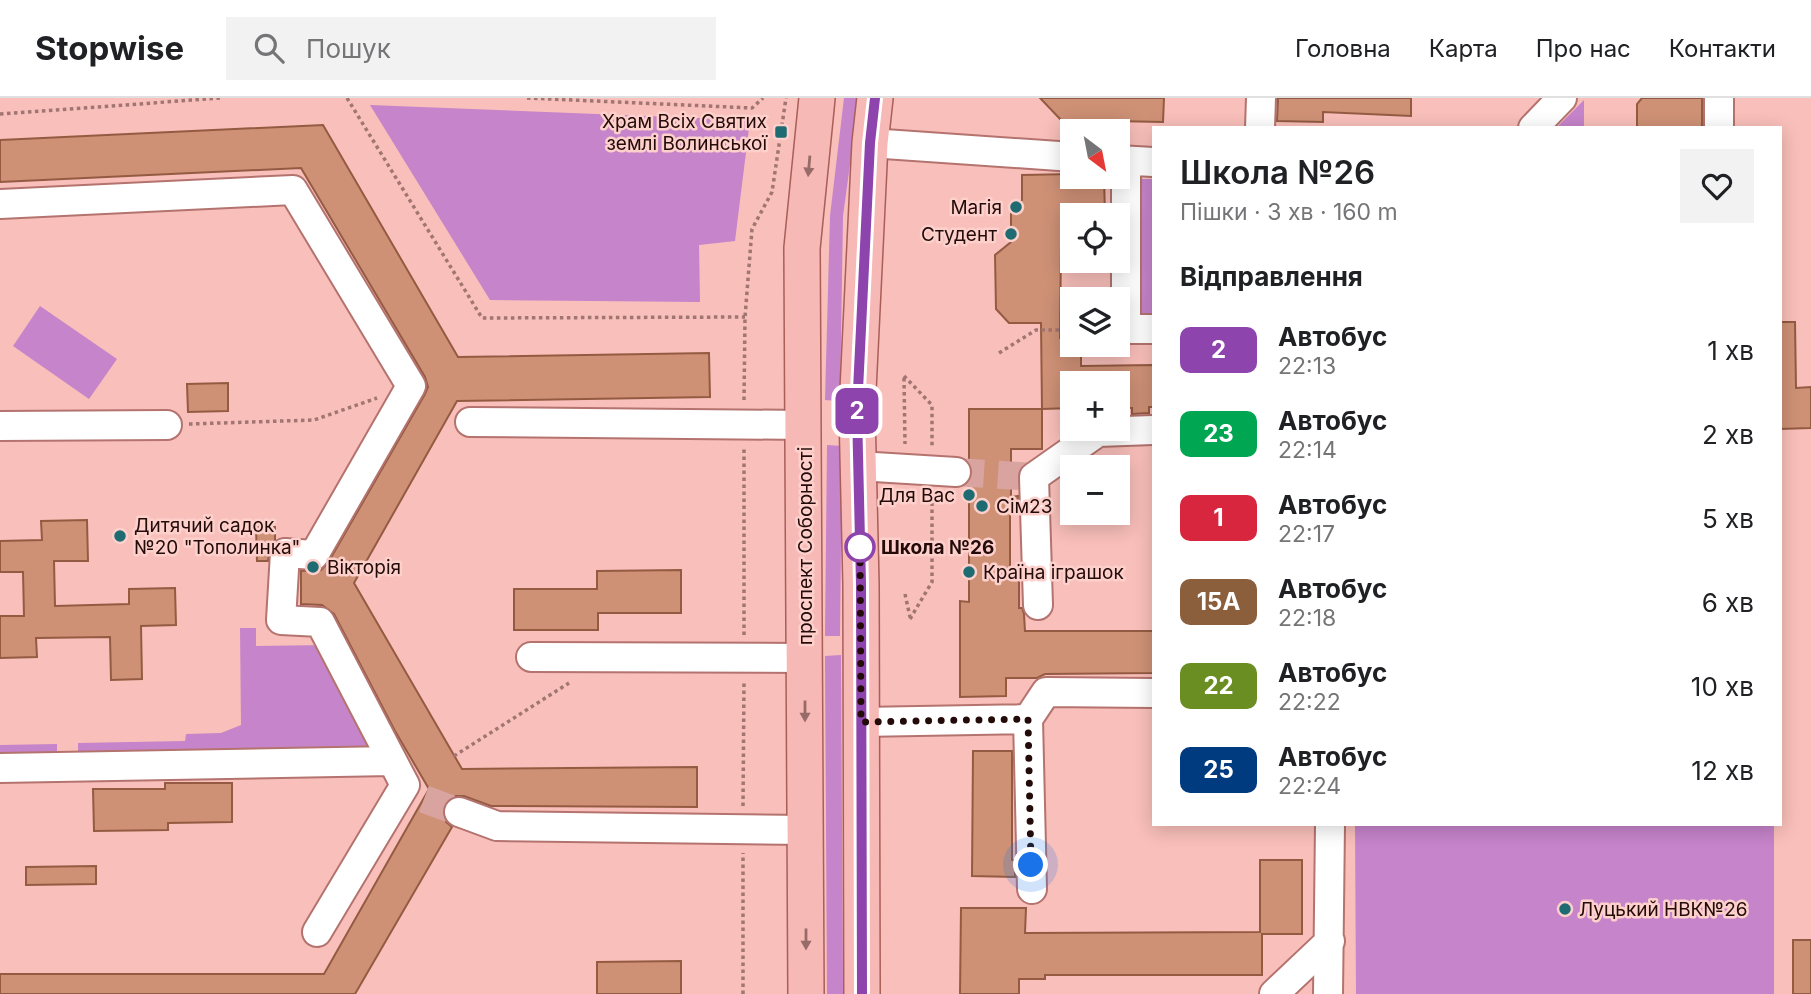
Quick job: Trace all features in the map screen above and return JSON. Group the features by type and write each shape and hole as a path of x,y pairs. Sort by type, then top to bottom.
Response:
{"main road":[{"name":"проспект Соборності","path":"806,994 802,248 817,98"},
{"path":"862,994 857,411 870,143 875,98"},
{"path":"804,417 857,411"}],"lane":[{"path":"1260,126 1261,98"},
{"path":"1535,126 1562,98"},
{"path":"1719,98 1719,126"},
{"path":"870,143 1060,156"},
{"path":"1132,161 1126,329 1152,329"},
{"path":"0,204 293,190 411,386 314,555 285,553 281,620 320,622 392,761 415,792 317,932"},
{"path":"470,422 804,417"},
{"path":"0,426 167,425"},
{"path":"1038,605 1034,477 1098,432 1152,430"},
{"path":"858,466 956,472"},
{"path":"531,657 805,658"},
{"path":"1032,889 1028,719 1046,692 1152,693"},
{"path":"861,722 1028,719"},
{"path":"0,768 392,761"},
{"path":"459,812 497,826 806,830"},
{"path":"1328,994 1330,826"},
{"path":"1273,994 1330,941"}],"path":[{"path":"0,114 221,98"},
{"path":"347,98 482,318 745,317 752,229 772,192 786,98"},
{"path":"527,98 752,108 763,98"},
{"path":"999,353 1036,330 1060,330"},
{"path":"904,376 905,469"},
{"path":"167,425 314,420 411,386"},
{"path":"905,594 910,619"},
{"path":"454,755 609,657"}],"shaded area":[{"path":"844,98 859,98 843,216 840,401 825,400 830,216"},
{"path":"1584,100 1584,126 1558,126"},
{"path":"370,105 750,120 735,241 699,245 700,302 490,300"},
{"path":"1140,179 1152,179 1152,317 1138,317"},
{"path":"40,306 117,359 89,399 13,346"},
{"path":"827,445 842,446 840,636 825,636"},
{"path":"240,628 256,628 256,646 325,645 377,748 78,753 78,743 185,741 186,734 221,733 241,725"},
{"path":"841,655 843,994 827,994 825,656"},
{"path":"57,744 57,755 0,756 0,745"},
{"name":"Луцький НВК№26","path":"1355,826 1774,826 1774,994 1356,994"}],"building":[{"path":"1040,98 1164,98 1163,122 1060,119"},
{"path":"1278,98 1411,98 1411,116 1323,112 1323,122 1277,121"},
{"path":"1642,98 1702,98 1702,126 1637,126 1637,104"},
{"path":"323,125 458,357 709,353 710,397 457,401 354,583 462,769 697,767 697,807 491,806 464,796 449,799 443,814 452,827 355,994 0,994 0,974 324,974 429,789 395,731 334,614 322,605 301,604 301,571 321,570 328,563 428,387 425,377 301,168 0,182 0,140"},
{"path":"1060,174 1060,189 1104,189 1105,203 1060,203 1060,357 1081,357 1081,366 1152,365 1152,407 1149,407 1149,413 1132,414 1130,371 1060,371 1060,408 1042,409 1041,323 1009,323 996,309 995,255 1011,242 1011,213 1022,200 1022,175"},
{"path":"1782,322 1795,322 1796,388 1811,387 1811,428 1782,429"},
{"path":"228,383 228,411 188,412 187,384"},
{"path":"969,409 1042,409 1042,449 1011,449 1011,497 1018,496 1019,514 1010,514 1010,568 1019,567 1019,608 1022,608 1024,614 1025,631 1152,631 1152,673 1045,674 1037,678 1006,678 1006,696 960,697 960,601 969,602 969,482 973,472 969,462"},
{"path":"87,520 88,561 54,561 55,606 129,604 129,589 175,588 176,625 141,626 142,679 111,680 110,637 36,638 37,657 0,658 0,616 24,616 23,572 0,572 0,541 42,540 41,521"},
{"path":"256,527 275,527 275,540 271,544 268,561 257,561"},
{"path":"681,570 681,613 598,613 598,630 514,630 514,589 597,589 597,571"},
{"path":"973,751 1012,751 1012,860 1015,860 1015,877 972,876"},
{"path":"165,783 232,783 232,822 168,823 168,830 94,831 93,789 165,789"},
{"path":"1260,860 1302,860 1302,934 1262,934 1262,975 1045,975 1045,979 1019,979 1019,994 960,994 961,908 1026,908 1025,933 1260,932"},
{"path":"96,866 96,884 26,885 26,867"},
{"path":"1793,940 1811,940 1811,994 1793,994"},
{"path":"681,961 681,994 597,994 597,962"}],"tunnel":[{"path":"956,472 1034,477"},
{"path":"424,799 459,812"}],"bus line":[{"name":"2","path":"862,994 861,584 857,411 870,143 875,98"}],"place":[{"name":"Храм Всіх Святих землі Волинської","path":"781,132"},
{"name":"Магія","path":"1016,207"},
{"name":"Студент","path":"1011,234"},
{"name":"Для Вас","path":"969,495"},
{"name":"Сім23","path":"982,506"},
{"name":"Дитячий садок №20 \"Тополинка\"","path":"120,536"},
{"name":"Школа №26","path":"860,547"},
{"name":"Вікторія","path":"313,567"},
{"name":"Країна іграшок","path":"969,572"},
{"name":"Луцький НВК№26","path":"1565,909"}],"route":[{"path":"860,547 860,536 861,722 1028,719 1031,865"}]}
